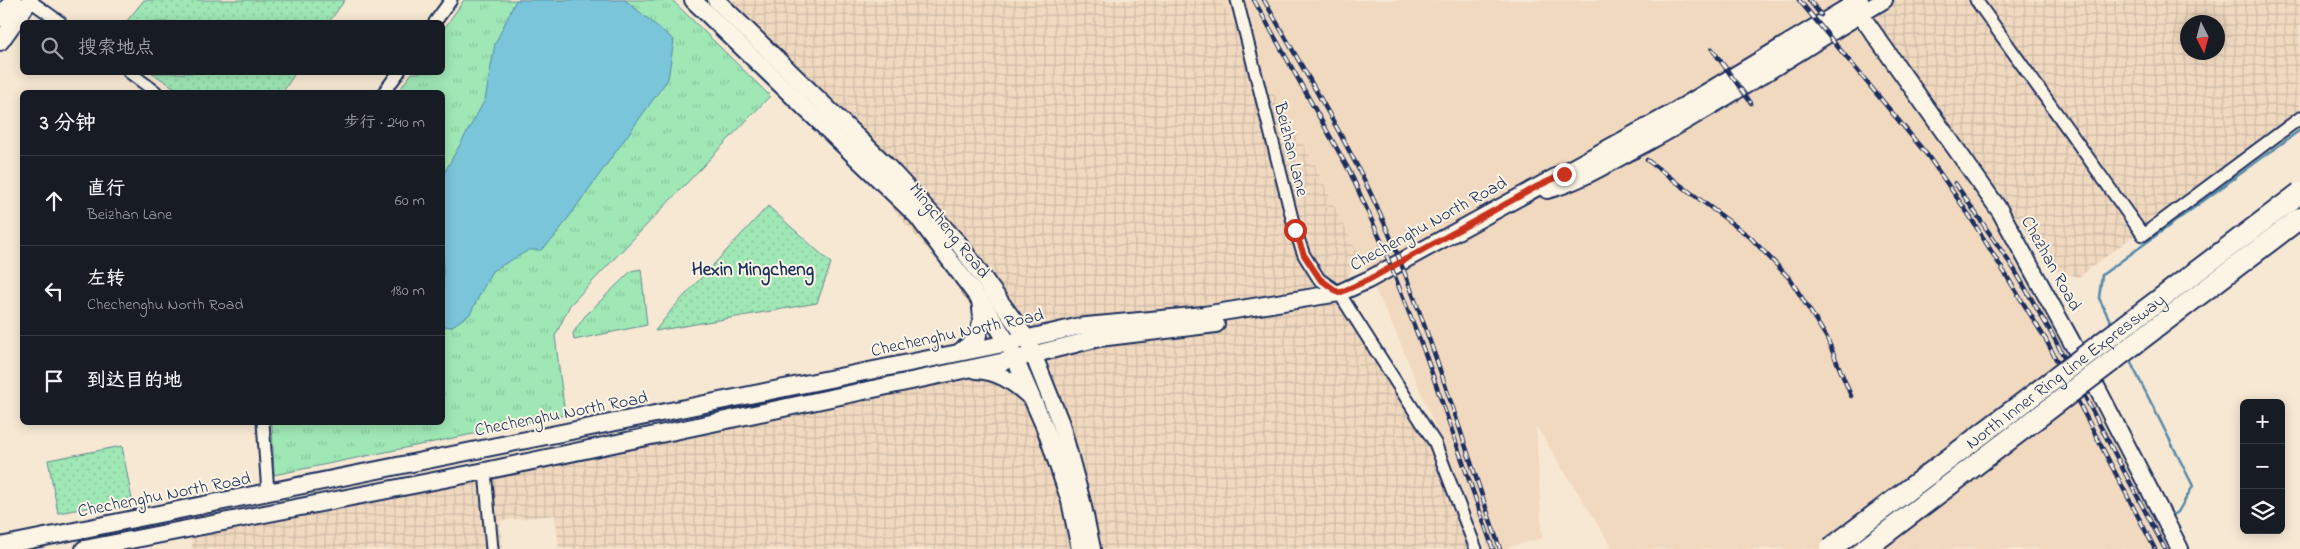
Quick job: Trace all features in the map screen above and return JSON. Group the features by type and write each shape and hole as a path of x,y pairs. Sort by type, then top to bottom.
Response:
{"highway":[{"name":"North Inner Ring Line Expressway","path":"1830,549 2300,193"},
{"name":"North Inner Ring Line Expressway","path":"1865,549 2300,218"}],"main road":[{"path":"0,18 13,0"},
{"path":"0,42 29,0"},
{"name":"Mingcheng Road","path":"693,0 917,216 980,300 1008,343 1046,430 1070,501 1080,549"},
{"name":"Mingcheng Road","path":"716,0 886,165 959,244 1012,317 1027,339 1034,354 1061,424 1082,502 1092,549"},
{"name":"Chechenghu North Road","path":"84,549 485,471 1015,359 1100,338 1207,326 1342,298 1368,280 1659,121 1860,7 1884,0"},
{"name":"Chezhan Road","path":"1860,7 2000,211 2098,390 2180,549"},
{"name":"Chechenghu North Road","path":"0,546 1008,343 1076,326 1204,315 1342,298"},
{"path":"958,353 977,339 982,317 980,300"},
{"path":"1012,317 1025,324 1042,326 1196,310 1204,315"},
{"path":"1047,388 1045,372 1052,359 1063,347"},
{"path":"964,370 988,370 1010,379 1033,400"}],"street":[{"path":"29,0 57,20"},
{"path":"436,20 451,0"},
{"name":"Beizhan Lane","path":"1237,0 1295,230 1304,255 1320,279 1342,298 1435,443 1476,549"},
{"path":"1976,0 2143,235 2300,118"},
{"path":"133,75 153,90"},
{"path":"386,90 397,75"},
{"path":"263,425 268,493"},
{"path":"485,471 492,549"}],"shaded area":[{"path":"703,0 1220,0 1312,159 1359,256 1339,293 1435,443 1483,549 559,549 555,515 500,521 502,549 192,549 191,528 988,370 1022,397 1004,352 941,266 811,111"},
{"path":"1220,0 1847,0 2000,211 2182,549 1613,549 1536,426 1542,538 1503,549 1486,549 1397,335 1312,159"},
{"path":"1847,0 2300,0 2300,110 2079,277 2053,270 2006,203"}],"green space":[{"path":"144,0 345,0 330,20 128,20"},
{"path":"464,0 672,0 770,96 570,305 555,336 565,415 274,475 272,425 445,425 445,90 399,90 411,75 445,75 445,27"},
{"path":"155,75 294,75 284,90 178,90"},
{"path":"768,206 831,263 817,303 655,331 673,308"},
{"path":"641,269 647,325 574,340 573,333 585,316 631,271"},
{"path":"122,446 132,500 58,513 48,460"}],"water":[{"path":"516,0 625,0 674,40 668,79 553,239 541,250 529,250 492,271 470,314 451,327 445,326 445,171 485,100 495,44"}],"waterway":[{"path":"2112,325 2099,298 2102,275 2300,130"},
{"path":"2129,359 2193,486 2178,512 2172,516"}],"railway":[{"path":"1254,0 1350,172 1381,241 1426,356 1493,549"},
{"path":"1264,0 1346,144 1389,234 1434,351 1500,549"},
{"path":"1799,0 1928,156 1969,215 2046,340 2155,549"},
{"path":"1809,0 1821,15"},
{"path":"1712,49 1751,103"},
{"path":"1647,160 1750,237 1790,279 1827,338 1851,396"},
{"path":"1955,183 2014,269 2053,336 2165,549"}],"district":[{"name":"Hexin Mingcheng","path":"753,268"}],"route":[{"path":"1295,230 1304,255 1320,279 1339,293 1368,280 1538,186 1564,174"}]}
